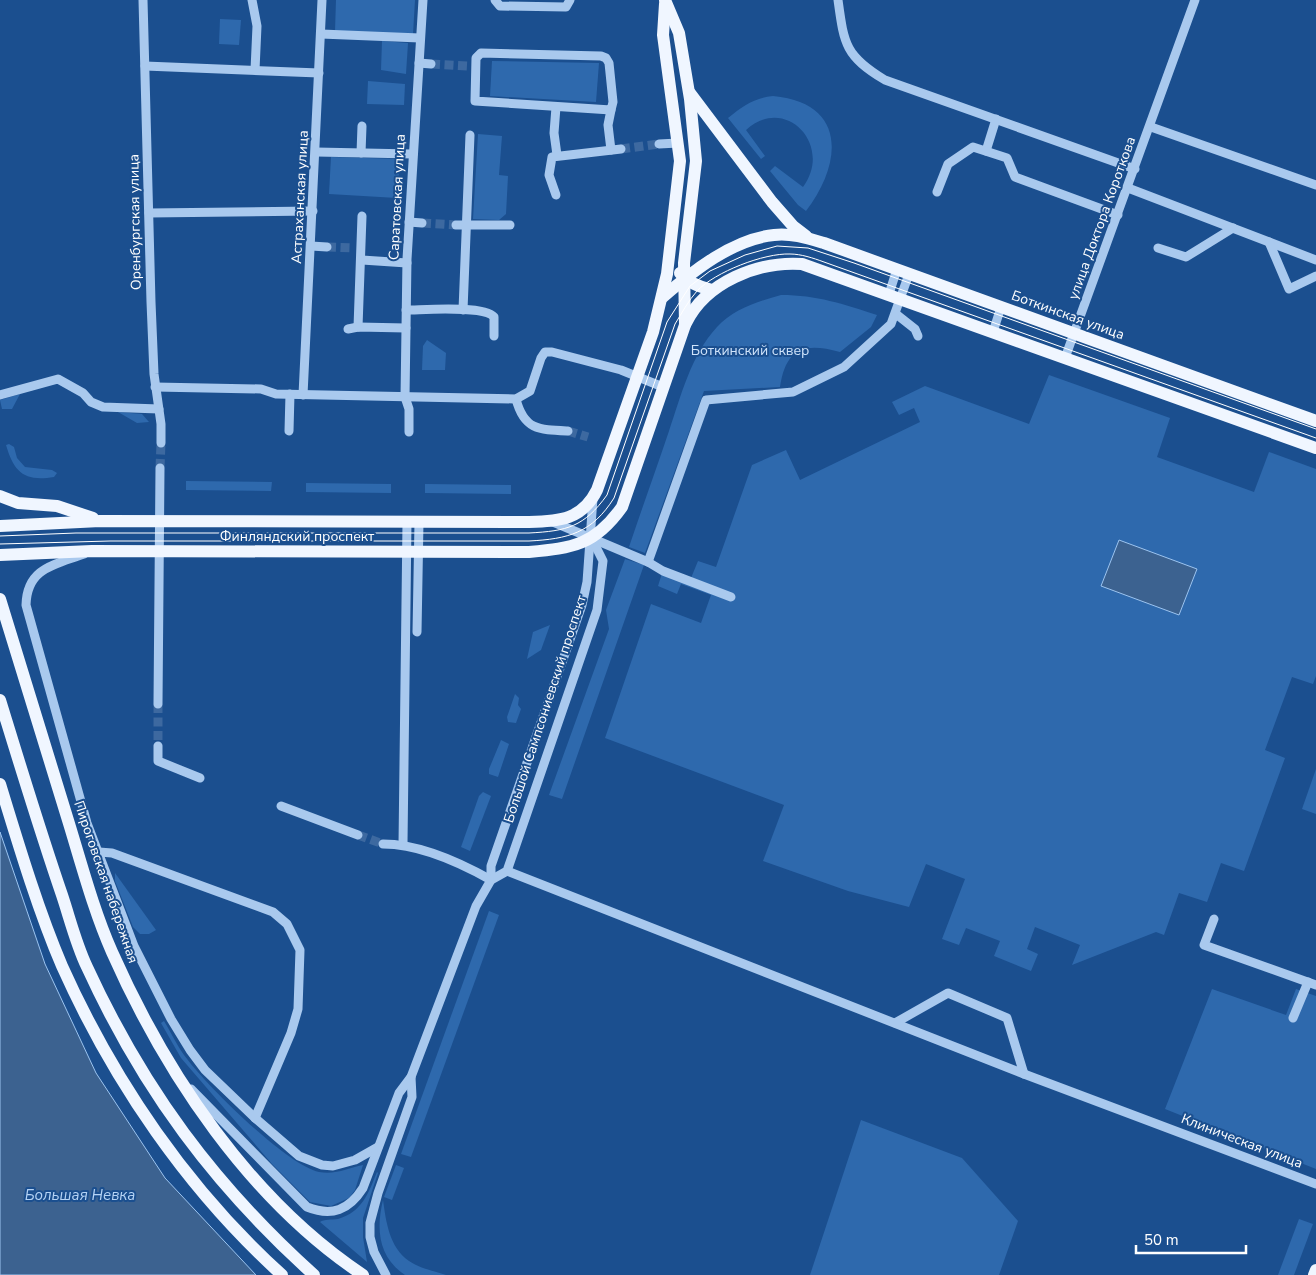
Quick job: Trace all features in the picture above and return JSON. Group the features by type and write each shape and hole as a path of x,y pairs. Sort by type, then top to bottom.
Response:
{"main road":[{"path":"665,0 679,33 688,88 696,161 685,278 685,325"},
{"path":"593,498 638,377 663,297 670,256 678,178 678,143 663,35 665,0"},
{"path":"688,88 704,114 772,202 793,226 811,239"},
{"path":"663,297 695,269 720,255 762,237 784,234 811,239"},
{"name":"Боткинская улица","path":"811,239 1316,421"},
{"path":"670,256 685,278 712,290"},
{"path":"592,539 613,520 622,507 685,325 700,302 712,290 745,273 770,265 802,264 816,268 1316,448"},
{"path":"0,496 18,504 57,506 100,521"},
{"name":"Финляндский проспект","path":"0,526 100,521 553,522 575,514 593,498"},
{"name":"Финляндский проспект","path":"0,555 92,551 529,552 566,549 592,539"},
{"name":"Пироговская набережная","path":"0,599 84,871 111,950 149,1027 224,1145 295,1221 342,1261 363,1275"},
{"path":"0,700 86,965 123,1041 164,1107 203,1160 280,1244 314,1275"},
{"path":"0,784 62,965 122,1081 176,1161 206,1198 282,1275"},
{"path":"1314,1275 1316,1270"}],"street":[{"name":"Оренбургская улица","path":"143,0 155,387 159,409 161,443"},
{"path":"252,0 257,26 255,70"},
{"name":"Астраханская улица","path":"303,394 322,0"},
{"name":"Саратовская улица","path":"409,432 409,410 405,396 407,263 423,0"},
{"path":"495,0 500,6 566,7 570,0"},
{"path":"838,0 843,35 851,54 867,69 885,80 1135,169"},
{"name":"улица Доктора Короткова","path":"1066,358 1195,0"},
{"path":"321,34 420,38"},
{"path":"611,110 474,101 471,66 477,55 481,53 601,56 609,63 613,102 608,125 611,150"},
{"path":"419,63 431,64"},
{"path":"145,66 319,73"},
{"path":"556,107 554,133 557,155"},
{"path":"986,151 996,119"},
{"path":"361,153 362,126"},
{"path":"1151,126 1316,185"},
{"path":"463,310 461,225 470,135"},
{"path":"659,144 678,143"},
{"path":"937,192 948,164 973,147 1007,158 1015,177 1118,215"},
{"path":"556,195 550,185 549,175 552,157 621,148"},
{"path":"316,152 413,154"},
{"path":"1128,188 1316,260"},
{"path":"149,213 312,211"},
{"path":"358,327 362,260 356,248 362,216"},
{"path":"409,222 422,223"},
{"path":"461,225 510,225"},
{"path":"1158,248 1186,257 1233,228"},
{"path":"1269,242 1289,289 1316,276"},
{"path":"311,246 327,247"},
{"path":"362,260 407,263"},
{"path":"889,294 903,272"},
{"path":"648,562 706,400 793,392 844,367 891,324 901,299 903,272"},
{"path":"993,332 1001,307"},
{"path":"406,310 463,310 493,315 494,336"},
{"path":"896,314 914,329 918,336"},
{"path":"348,329 358,327 406,328"},
{"path":"155,387 261,389 276,394 516,399 530,391 541,358 545,352 561,354 638,377 663,387"},
{"path":"0,395 58,379 83,393 96,405 159,409"},
{"path":"289,431 290,394"},
{"path":"516,399 520,414 529,425 547,430 568,431"},
{"path":"158,704 160,468"},
{"path":"592,539 593,498"},
{"path":"403,844 413,522"},
{"path":"553,522 663,570 731,597"},
{"name":"Большой Сампсониевский проспект","path":"507,871 597,610 603,561 592,539"},
{"name":"Большой Сампсониевский проспект","path":"412,1077 476,906 491,880 491,866 582,605 588,582 592,539"},
{"path":"92,551 38,572 26,592 26,605 87,823 134,946 171,1019 190,1050 206,1070 255,1118 299,1156 322,1165 345,1164 378,1147"},
{"path":"413,552 418,632"},
{"path":"158,746 158,761 200,778"},
{"path":"281,806 358,835"},
{"path":"383,844 403,844 468,867 491,880 507,871"},
{"path":"99,852 112,853 272,912 287,924 300,950 298,1009 286,1048 255,1118"},
{"name":"Клиническая улица","path":"507,871 1024,1074 1316,1184"},
{"path":"1214,919 1204,945 1312,983 1293,1018"},
{"path":"896,1023 948,993 1007,1018 1024,1074"},
{"path":"180,1078 240,1136 298,1200 320,1212 333,1212 345,1208 355,1201 364,1188 399,1093 412,1077"},
{"path":"386,1275 374,1252 370,1237 370,1223 378,1193 412,1097 412,1077"}],"green space":[{"path":"336,0 415,0 413,34 335,31"},
{"path":"220,19 241,20 239,45 219,44"},
{"path":"382,41 408,43 406,74 381,70"},
{"path":"492,61 599,63 596,102 490,96"},
{"path":"368,81 405,84 404,105 367,104"},
{"path":"773,96 797,101 815,110 826,123 831,138 831,156 827,174 818,193 806,211 798,205 770,171 775,166 803,187 811,171 813,155 809,141 801,129 789,121 776,118 761,120 746,130 765,156 761,159 728,118 749,103"},
{"path":"478,134 502,136 499,175 508,176 506,214 499,220 473,219"},
{"path":"331,157 400,159 397,198 329,194"},
{"name":"Боткинский сквер","path":"781,295 818,298 877,315 871,327 840,352 807,348 792,356 783,374 780,387 704,391 645,553 629,547 683,390 700,350 717,327 731,315 755,303"},
{"path":"427,340 446,353 445,370 422,370 423,346"},
{"path":"1049,375 1170,418 1157,457 1254,492 1269,452 1316,469 1316,676 1313,684 1292,677 1265,750 1285,758 1244,871 1221,863 1207,902 1179,893 1164,935 1156,932 1072,965 1080,945 1035,927 1027,949 1038,954 1031,971 994,956 1000,941 966,928 959,945 942,939 965,879 926,864 909,907 848,891 763,861 784,805 605,738 651,604 701,623 711,595 681,584 677,594 658,586 664,567 691,578 698,561 716,567 752,465 786,450 800,480 920,422 914,408 899,415 892,402 925,386 1029,424"},
{"path":"20,394 12,409 2,409 0,400"},
{"path":"118,412 142,414 149,422 137,423"},
{"path":"9,444 14,447 17,458 25,467 52,470 57,473 54,477 35,478 22,473 9,454 6,445"},
{"path":"186,481 272,482 271,491 186,490"},
{"path":"306,483 391,484 391,493 306,492"},
{"path":"425,484 511,485 511,494 425,493"},
{"path":"625,559 644,565 562,799 549,795 609,629 606,610"},
{"path":"550,625 541,650 527,659 533,632"},
{"path":"515,694 519,698 518,705 521,709 516,723 508,722 507,717"},
{"path":"501,740 509,744 498,777 489,774 489,769"},
{"path":"1316,769 1316,814 1302,809"},
{"path":"483,792 491,796 470,851 461,847 479,796"},
{"path":"115,873 156,930 149,934 140,934 133,927 115,881"},
{"path":"489,911 499,915 411,1157 401,1154"},
{"path":"1212,989 1286,1015 1296,989 1316,996 1316,1169 1165,1109"},
{"path":"164,1021 178,1047 194,1068 247,1121 287,1155 305,1166 325,1173 363,1165 355,1190 349,1198 331,1206 310,1202 272,1164 181,1058 161,1023"},
{"path":"861,1120 962,1158 1018,1221 999,1275 810,1275"},
{"path":"396,1165 404,1168 392,1200 384,1197"},
{"path":"377,1172 363,1218 363,1237 367,1262 320,1222 346,1216 359,1207 367,1195"},
{"path":"383,1200 390,1233 397,1249 402,1255 417,1266 446,1275 405,1275 389,1260 381,1242 380,1232"},
{"path":"1299,1219 1313,1224 1294,1275 1278,1275"}],"water":[{"path":"1119,540 1197,569 1179,615 1101,586"},
{"name":"Большая Невка","path":"0,832 45,964 96,1073 165,1178 256,1275 0,1275"}],"tunnel":[{"path":"431,64 467,66"},
{"path":"621,149 659,144"},
{"path":"422,223 456,225"},
{"path":"327,247 353,248"},
{"path":"568,431 588,437"},
{"path":"160,468 161,443"},
{"path":"158,704 158,746"},
{"path":"358,835 383,844"}],"tram line":[{"path":"0,536 76,533 529,533 564,529 582,521 599,506 607,495 667,322 690,286 710,271 745,255 777,246 808,248 854,263 1316,429"},
{"path":"0,544 110,541 529,541 567,536 578,532 597,519 614,498 675,324 697,291 715,277 740,265 767,257 790,254 807,256 1316,438"}]}
